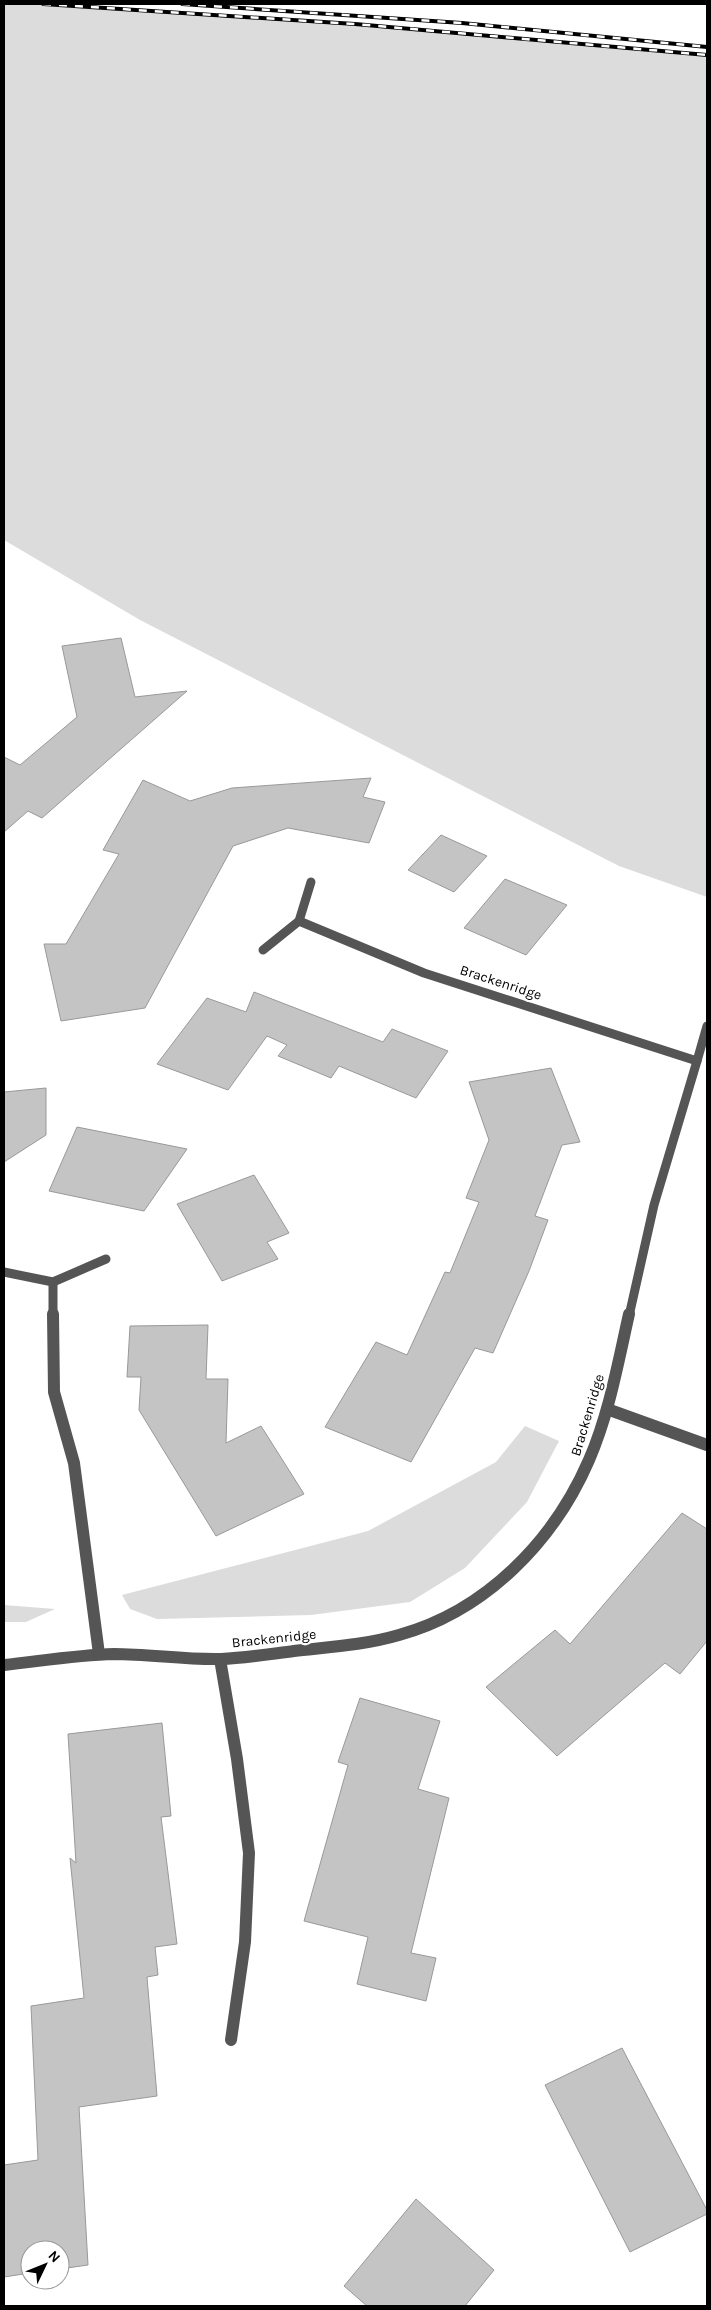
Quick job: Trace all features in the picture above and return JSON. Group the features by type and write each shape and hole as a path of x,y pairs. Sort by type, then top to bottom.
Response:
{"street":[{"path":"263,950 298,921 311,882"},
{"name":"Brackenridge","path":"298,921 424,973 698,1061"},
{"name":"Brackenridge","path":"4,1666 99,1654 220,1659 343,1646 381,1640 414,1631 448,1616 477,1598 515,1567 544,1537 585,1471 607,1409 654,1205 707,1026"},
{"path":"4,1272 53,1282 106,1259"},
{"path":"53,1282 54,1392 74,1463 99,1654"},
{"path":"607,1409 707,1445"},
{"name":"Brackenridge","path":"220,1659 237,1759 249,1853 246,1942 230,2040"}],"shaded area":[{"path":"4,4 43,4 355,24 707,55 707,897 619,866 140,620 4,540"},
{"path":"525,1426 559,1441 527,1502 465,1568 410,1602 311,1615 157,1619 130,1609 122,1595 368,1531 496,1462"},
{"path":"4,1605 55,1609 26,1622 4,1622"}],"building":[{"path":"121,638 135,697 187,691 42,818 28,811 4,832 4,757 20,765 77,717 62,646"},
{"path":"371,778 363,797 385,802 369,843 288,828 233,846 145,1008 61,1021 44,944 66,944 119,854 103,850 143,780 190,801 232,788"},
{"path":"441,835 487,856 454,892 408,870"},
{"path":"505,879 567,905 526,955 464,928"},
{"path":"254,992 383,1042 392,1029 448,1051 416,1098 339,1066 331,1078 278,1056 287,1045 267,1036 228,1090 157,1064 207,998 246,1012"},
{"path":"551,1068 580,1142 562,1145 535,1216 548,1220 529,1271 493,1353 475,1348 411,1462 325,1427 376,1342 407,1355 445,1272 450,1273 479,1202 466,1198 489,1140 469,1082"},
{"path":"46,1088 46,1135 4,1162 4,1092"},
{"path":"77,1127 187,1149 144,1211 49,1191"},
{"path":"254,1175 289,1233 267,1242 278,1259 222,1281 177,1204"},
{"path":"208,1325 206,1379 228,1379 226,1443 261,1426 304,1494 216,1536 139,1410 141,1377 127,1377 130,1326"},
{"path":"682,1513 707,1529 707,1641 680,1674 665,1663 557,1756 486,1687 555,1630 570,1644"},
{"path":"360,1698 440,1721 418,1789 449,1798 411,1953 436,1958 426,2001 357,1984 368,1937 304,1921 348,1765 338,1762"},
{"path":"162,1723 171,1816 161,1817 177,1944 155,1947 158,1975 147,1977 157,2096 79,2107 88,2265 70,2268 70,2240 20,2240 20,2275 4,2277 4,2165 38,2160 31,2006 84,1998 70,1858 76,1863 68,1734"},
{"path":"622,2048 707,2210 707,2214 630,2252 545,2085"},
{"path":"416,2199 494,2270 465,2306 367,2306 344,2286"}],"railway":[{"path":"43,4 355,24 707,55"},
{"path":"182,4 462,23 707,47"}]}
